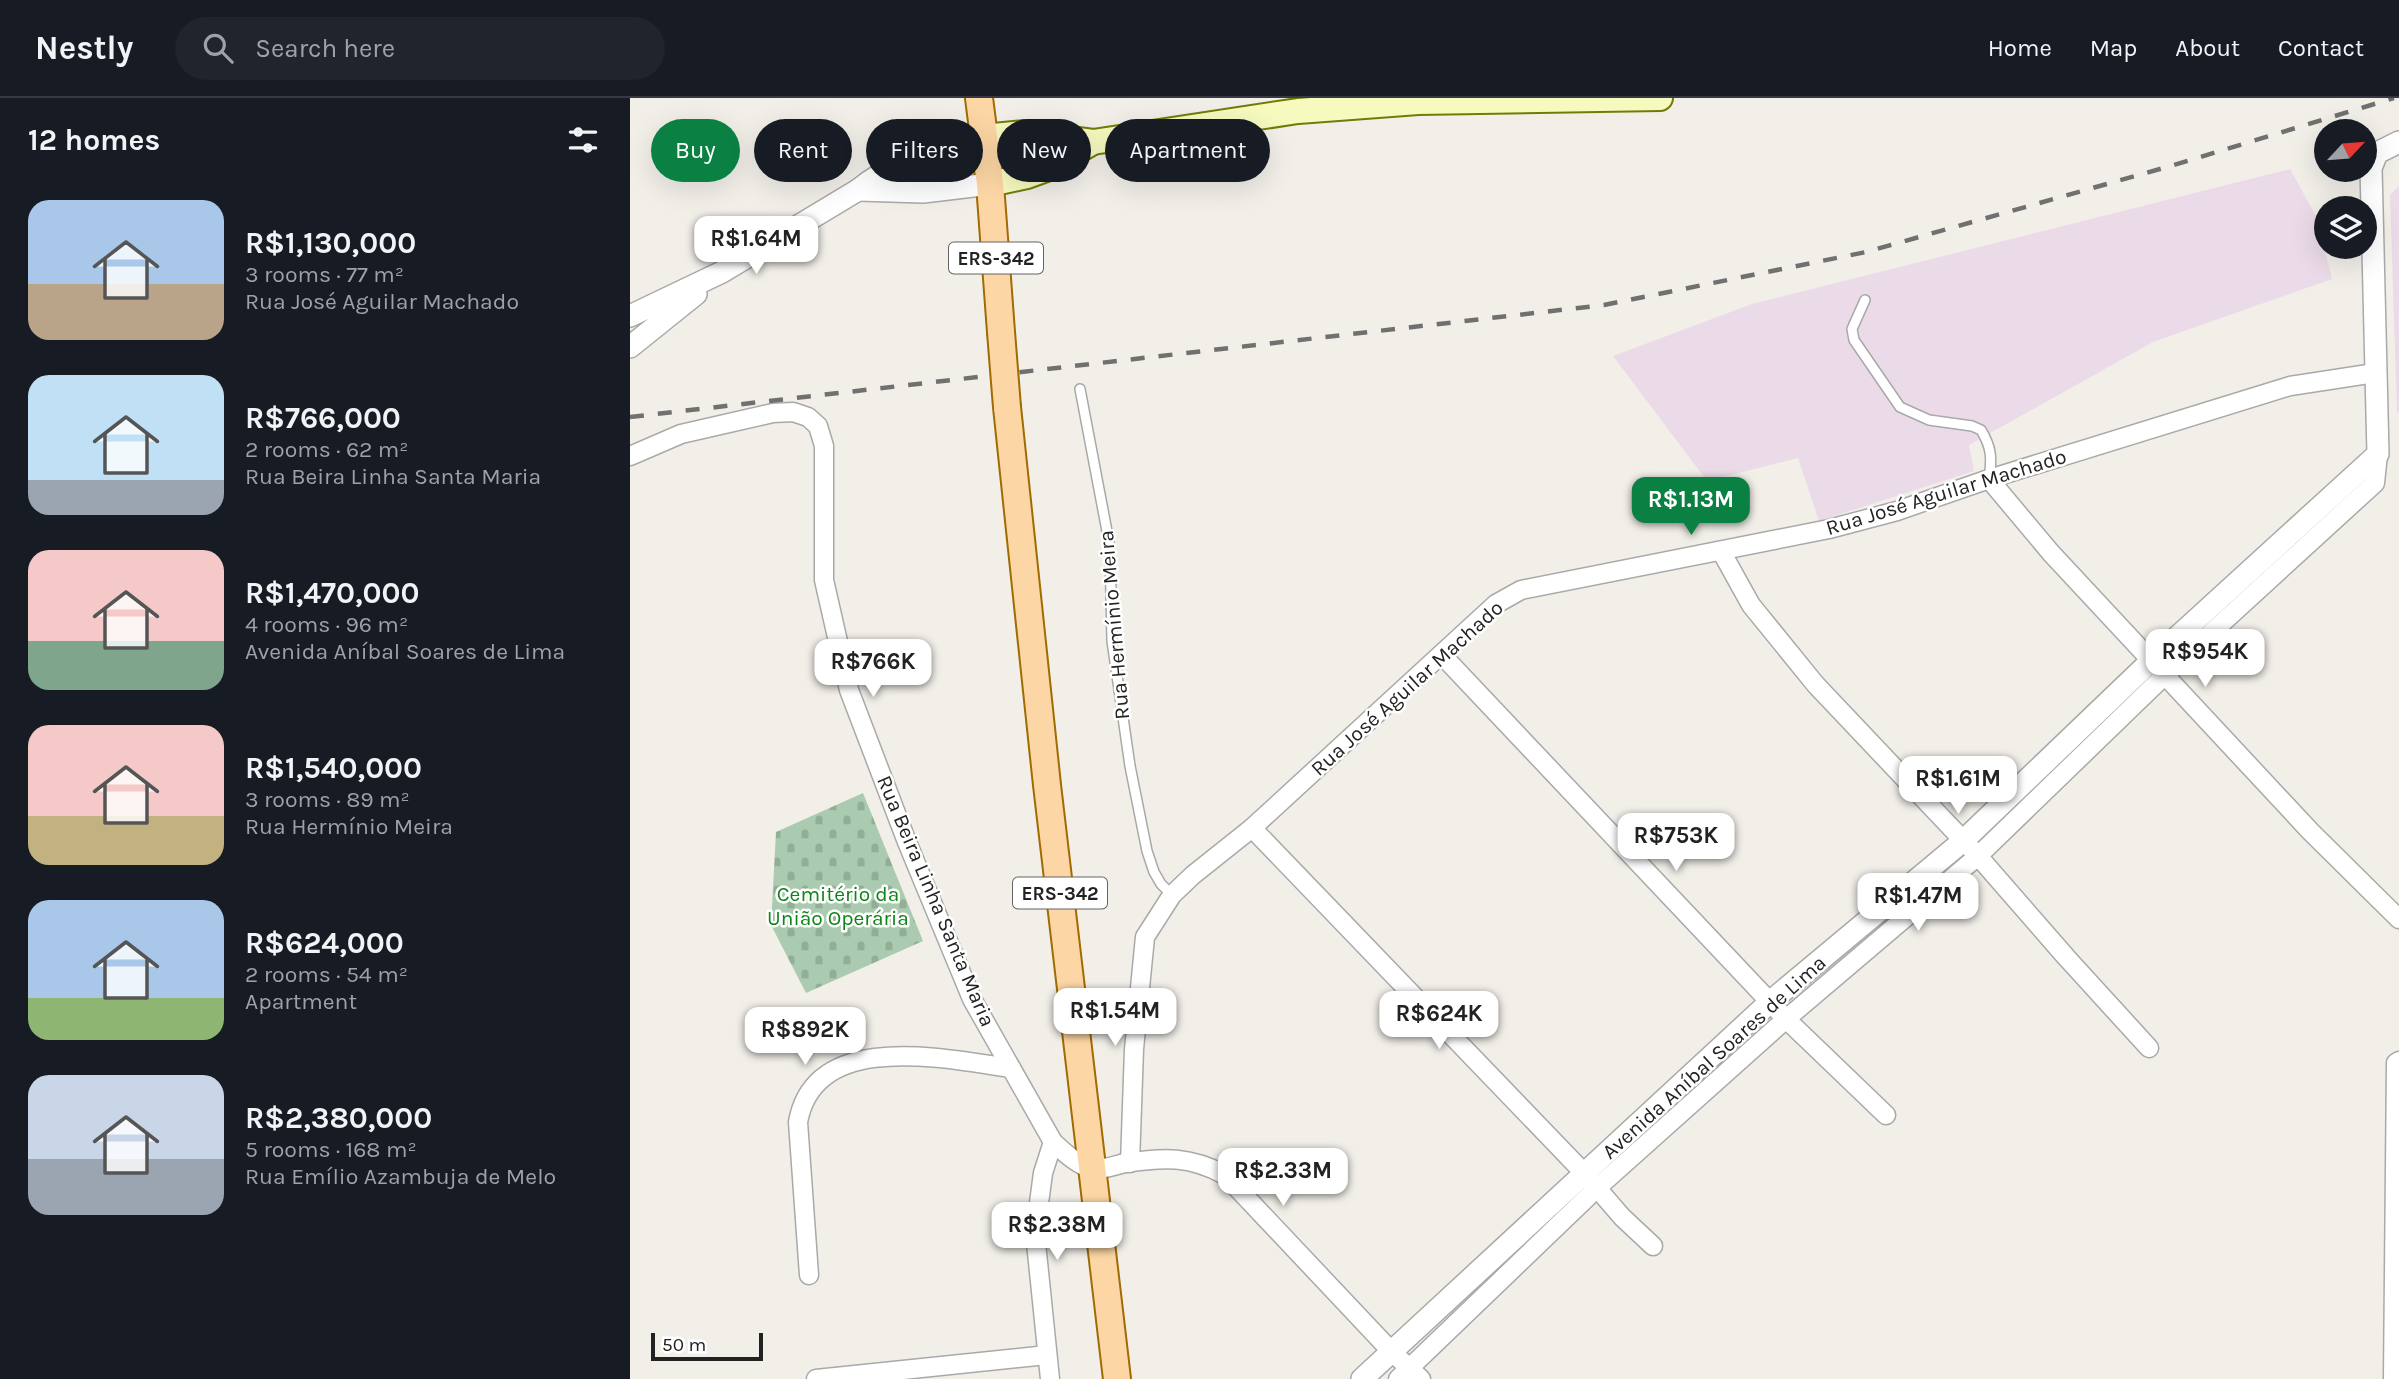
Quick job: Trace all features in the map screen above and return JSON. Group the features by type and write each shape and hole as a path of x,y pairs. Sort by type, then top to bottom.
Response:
{"main road":[{"name":"ERS-342","path":"979,98 981,119"},
{"path":"983,137 1025,133 1093,142 1297,105 1660,98"},
{"name":"ERS-342","path":"983,137 990,184 1007,407 1047,785 1117,1379"},
{"path":"990,184 1049,168 1093,142"}],"street":[{"name":"Avenida Aníbal Soares de Lima","path":"1362,1379 1391,1351 1591,1181 1978,856 2159,667 2378,454 2371,168 2378,153 2399,142"},
{"path":"630,316 722,272 868,182"},
{"path":"858,190 923,191 990,184"},
{"path":"630,347 722,272"},
{"name":"Rua José Aguilar Machado","path":"1130,1163 1134,1049 1145,937 1172,895 1193,874 1252,828 1496,604 1521,590 1829,530 1897,511 1989,479 2290,386 2375,373"},
{"name":"Rua Beira Linha Santa Maria","path":"630,456 681,434 774,413 793,412 808,417 818,426 824,446 824,580 849,690 907,842 972,999 1053,1142 1070,1157 1094,1169"},
{"path":"1989,479 2051,552 2310,831 2399,919"},
{"path":"1721,551 1751,605 1816,685 1978,856 2149,1048"},
{"path":"1441,655 1786,1019 1886,1115"},
{"name":"Avenida Aníbal Soares de Lima","path":"1410,1375 1591,1181 1771,1001 1963,841 2159,667"},
{"path":"1252,828 1653,1246"},
{"path":"809,1275 798,1122 808,1093 819,1080 846,1066 870,1058 910,1055 1011,1068"},
{"path":"2393,1379 2398,1062"},
{"path":"1050,1379 1035,1233 1043,1173 1053,1142"},
{"path":"1094,1169 1130,1163 1187,1159 1205,1164 1225,1175 1391,1351 1410,1375"},
{"path":"816,1379 1047,1354"}],"lane":[{"path":"1865,300 1852,328 1854,340 1876,369 1891,397 1900,407 1929,420 1972,426 1981,430 1993,458 1989,479"},
{"name":"Rua Hermínio Meira","path":"1080,389 1110,547 1112,641 1130,766 1147,851 1154,872 1172,895"}],"shaded area":[{"path":"2290,169 2314,213 2314,259 2327,259 2332,279 2153,342 1969,445 1974,471 1819,521 1798,458 1707,481 1613,356 1752,304"},
{"path":"2399,186 2399,412 2397,413 2390,195"}],"green space":[{"name":"Cemitério da União Operária","path":"863,793 923,941 806,993 771,925 776,832"}],"railway":[{"path":"630,417 1604,305 1866,252 2174,165 2394,98"}]}
